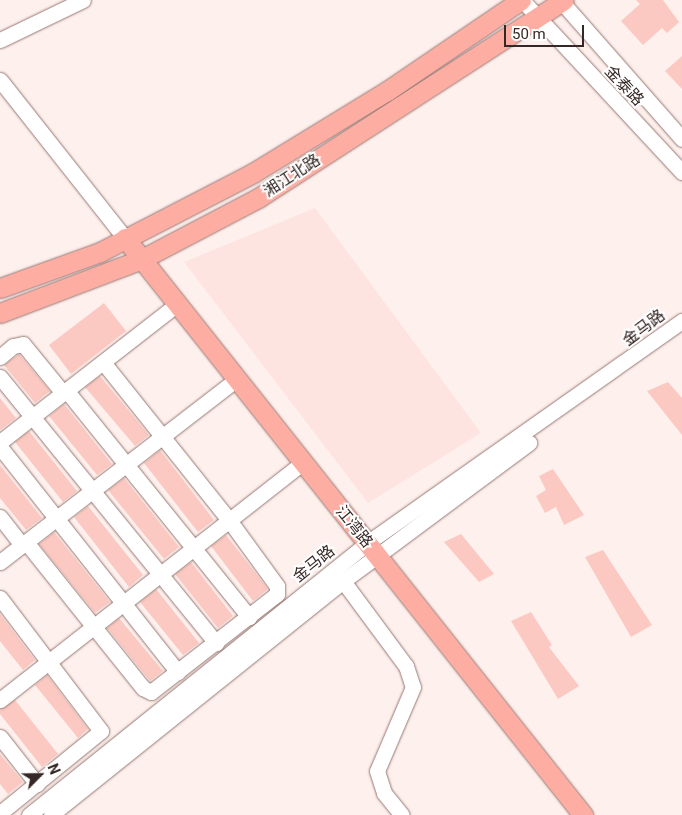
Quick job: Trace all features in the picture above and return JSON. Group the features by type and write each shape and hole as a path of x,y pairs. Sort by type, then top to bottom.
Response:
{"main road":[{"name":"湘江北路","path":"0,288 100,252 253,173 387,90 522,0"},
{"name":"湘江北路","path":"0,313 142,259 258,198 562,1"},
{"name":"江湾路","path":"125,238 583,815"}],"street":[{"path":"0,40 82,0"},
{"name":"金泰路","path":"522,0 536,18 682,172"},
{"path":"562,1 682,139"},
{"path":"0,80 125,238"},
{"path":"0,442 177,304"},
{"name":"金马路","path":"29,815 372,549 682,321"},
{"name":"金马路","path":"51,815 343,581 372,549 682,329"},
{"path":"0,357 23,344 125,463 249,617"},
{"path":"0,517 24,543 147,692 154,691 274,597 278,590 229,520 102,362"},
{"path":"0,377 216,642"},
{"path":"0,562 161,435 237,379"},
{"path":"0,447 125,602 178,672"},
{"path":"0,700 303,462"},
{"path":"343,581 406,666 413,687 377,770 384,793 402,815"},
{"path":"0,598 50,661 101,731 37,784 1,809"},
{"path":"0,737 37,784"}],"shaded area":[{"path":"315,208 481,433 368,503 184,262"}],"building":[{"path":"636,0 663,0 679,22 667,33 662,28 643,45 621,21 640,4"},
{"path":"682,56 682,89 665,71"},
{"path":"104,303 126,331 71,374 49,345"},
{"path":"19,354 50,391 35,403 4,365"},
{"path":"100,376 149,435 135,446 85,387"},
{"path":"668,382 682,398 682,435 647,391"},
{"path":"0,398 16,418 0,430"},
{"path":"64,404 112,464 97,475 49,416"},
{"path":"29,431 77,491 63,502 15,442"},
{"path":"160,450 214,520 198,532 144,463"},
{"path":"0,465 42,518 26,530 0,498"},
{"path":"553,469 584,515 564,525 556,507 545,513 536,496 546,490 539,476"},
{"path":"124,478 179,547 164,559 108,490"},
{"path":"88,506 143,575 129,587 74,517"},
{"path":"54,532 110,602 95,613 39,544"},
{"path":"461,534 494,574 479,582 444,542"},
{"path":"226,535 268,589 253,601 211,546"},
{"path":"603,550 652,625 631,637 585,557"},
{"path":"191,562 233,616 218,628 175,574"},
{"path":"156,589 199,643 183,655 140,602"},
{"path":"531,612 552,645 549,647 579,686 558,699 511,621"},
{"path":"0,614 35,660 23,670 0,641"},
{"path":"119,618 163,671 150,681 107,628"},
{"path":"47,675 88,729 78,738 35,685"},
{"path":"15,700 58,754 42,767 0,714 0,709"},
{"path":"0,754 23,782 8,794 0,784"}]}
